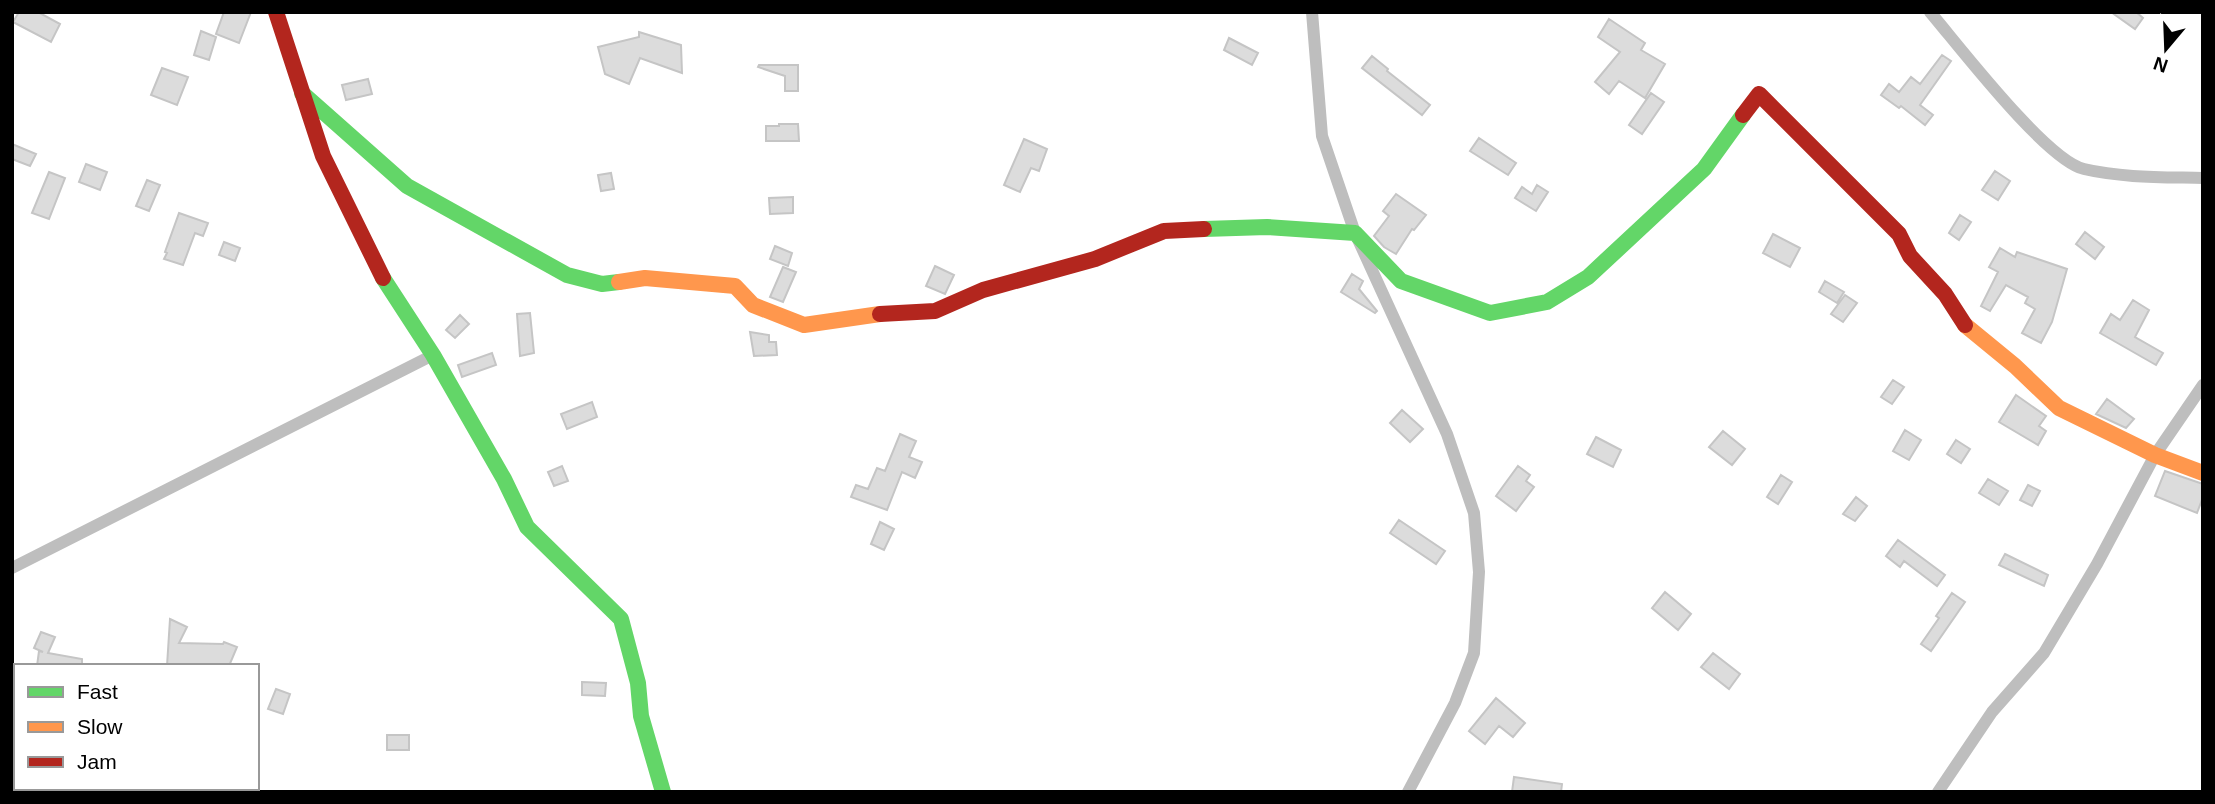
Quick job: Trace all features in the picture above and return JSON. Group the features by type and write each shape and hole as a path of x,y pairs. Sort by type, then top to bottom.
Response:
{"street":[{"path":"276,12 323,156 385,283 433,355 504,479 527,527 621,619 638,683 641,716 663,792"},
{"path":"1312,12 1322,136 1355,233 1447,434 1474,513 1479,572 1474,653 1455,703 1408,792"},
{"path":"1930,12 2030,128 2058,156 2082,169 2129,175 2203,178"},
{"path":"302,93 407,186 567,275 602,284 645,278 735,286 753,305 804,325 872,315 935,311 983,290 1095,259 1164,231 1268,227 1355,233 1401,281 1490,313 1547,302 1588,276 1704,169 1759,94 1899,234 1910,256 1945,294 1963,323 2015,366 2059,408 2155,456 2203,473"},
{"path":"12,568 433,355"},
{"path":"1938,792 1992,712 2044,653 2097,564 2155,456 2203,385"}],"building":[{"path":"19,12 38,12 60,24 51,42 13,22"},
{"path":"224,12 251,12 239,43 216,34"},
{"path":"2111,12 2136,12 2143,18 2135,29"},
{"path":"1609,19 1645,43 1641,50 1665,64 1645,98 1619,81 1609,94 1595,82 1620,52 1598,37"},
{"path":"201,31 216,37 209,60 194,55"},
{"path":"639,32 681,45 682,73 640,58 629,84 605,74 598,47 639,37"},
{"path":"1229,38 1258,53 1252,65 1224,50"},
{"path":"1942,55 1951,61 1920,105 1933,115 1925,125 1901,106 1899,108 1881,95 1889,84 1899,92 1911,77 1920,84"},
{"path":"1372,56 1430,105 1422,115 1362,68"},
{"path":"798,65 798,91 785,91 785,76 758,67"},
{"path":"162,68 188,77 177,105 151,95"},
{"path":"368,79 372,94 346,100 342,85"},
{"path":"1651,93 1664,102 1642,134 1629,125"},
{"path":"798,124 799,141 766,141 766,126"},
{"path":"1479,138 1516,163 1508,175 1470,151"},
{"path":"1024,139 1047,149 1039,171 1031,168 1020,192 1004,185"},
{"path":"12,144 36,154 30,166 12,159"},
{"path":"86,164 107,172 100,190 79,182"},
{"path":"1995,171 2010,181 1998,200 1982,190"},
{"path":"49,172 65,178 49,219 32,213"},
{"path":"611,173 614,189 601,191 598,175"},
{"path":"147,180 160,185 149,211 136,206"},
{"path":"1537,185 1548,192 1536,211 1515,198 1522,187 1532,194"},
{"path":"1396,194 1426,215 1414,230 1412,229 1396,254 1384,247 1374,236 1389,216 1383,211"},
{"path":"793,197 793,213 770,214 769,198"},
{"path":"179,213 208,223 203,236 195,233 183,265 164,259"},
{"path":"1960,215 1971,222 1959,240 1949,233"},
{"path":"2085,232 2104,247 2095,259 2076,244"},
{"path":"1773,234 1800,248 1790,267 1763,253"},
{"path":"224,242 240,248 235,261 219,255"},
{"path":"775,246 792,253 788,266 770,259"},
{"path":"2000,248 2015,257 2017,252 2067,269 2052,322 2041,343 2022,333 2035,309 2025,303 2028,297 2006,285 1990,311 1981,306 1998,272 1989,267"},
{"path":"935,266 954,275 945,294 926,286"},
{"path":"783,267 796,272 783,302 770,297"},
{"path":"1352,274 1363,281 1359,289 1377,311 1375,313 1341,292"},
{"path":"1825,281 1844,292 1837,303 1819,292"},
{"path":"1845,295 1857,303 1843,322 1831,314"},
{"path":"2133,300 2149,310 2135,337 2163,353 2156,365 2100,333 2111,314 2120,320"},
{"path":"530,313 534,353 520,356 517,314"},
{"path":"460,315 469,324 455,338 446,330"},
{"path":"750,332 769,335 769,342 776,342 777,355 754,356"},
{"path":"492,353 496,365 462,377 458,365"},
{"path":"1893,380 1904,387 1892,404 1881,397"},
{"path":"2016,395 2046,416 2039,426 2046,431 2038,445 1999,422"},
{"path":"2107,399 2134,419 2126,428 2096,414"},
{"path":"592,402 597,417 567,429 561,414"},
{"path":"1402,410 1423,429 1410,442 1390,423"},
{"path":"1905,430 1921,440 1909,460 1893,451"},
{"path":"1723,431 1745,449 1732,465 1709,447"},
{"path":"900,434 916,441 909,457 922,462 915,478 902,472 887,510 851,497 856,485 868,489 877,468 885,471"},
{"path":"1596,437 1621,450 1613,467 1587,454"},
{"path":"1956,440 1970,449 1961,463 1947,454"},
{"path":"562,466 568,481 554,486 548,472"},
{"path":"1518,466 1530,475 1526,481 1534,487 1516,511 1496,496"},
{"path":"2165,471 2203,484 2203,497 2197,513 2155,496"},
{"path":"1781,475 1792,482 1778,504 1767,497"},
{"path":"1988,479 2008,491 1999,505 1979,493"},
{"path":"2028,485 2040,491 2032,506 2020,500"},
{"path":"1856,497 1867,506 1855,521 1843,514"},
{"path":"1399,520 1445,551 1436,564 1390,533"},
{"path":"880,522 894,529 884,550 871,544"},
{"path":"1898,540 1945,575 1937,586 1904,561 1900,567 1886,556"},
{"path":"2005,554 2048,575 2044,586 1999,565"},
{"path":"1665,592 1691,614 1678,630 1652,608"},
{"path":"1952,593 1965,602 1931,651 1921,644"},
{"path":"170,619 187,627 179,643 224,642 237,647 230,664 167,664"},
{"path":"41,632 55,637 48,653 82,659 82,664 37,664 39,651 43,652 34,648"},
{"path":"1713,653 1740,674 1729,689 1701,667"},
{"path":"582,682 606,683 605,696 582,695"},
{"path":"276,689 290,694 283,714 268,709"},
{"path":"1496,698 1525,723 1513,737 1499,726 1485,744 1469,731"},
{"path":"387,735 409,735 409,750 387,750"},
{"path":"1514,777 1562,784 1561,792 1512,792"}],"traffic: fast":[{"path":"302,93 407,186 567,275 602,284 619,282"},
{"path":"1204,229 1267,227 1355,233 1401,281 1490,313 1547,302 1588,277 1704,169 1743,115"},
{"path":"383,278 433,355 504,479 527,527 621,619 638,683 641,716 663,792"}],"traffic: slow":[{"path":"619,282 645,278 735,286 753,305 804,325 880,314"},
{"path":"1965,325 2015,366 2059,408 2155,455 2203,473"}],"traffic: jam":[{"path":"276,12 323,156 383,278"},
{"path":"1743,115 1759,94 1899,234 1910,256 1945,294 1965,325"},
{"path":"880,314 935,311 983,290 1095,259 1164,231 1204,229"}]}
